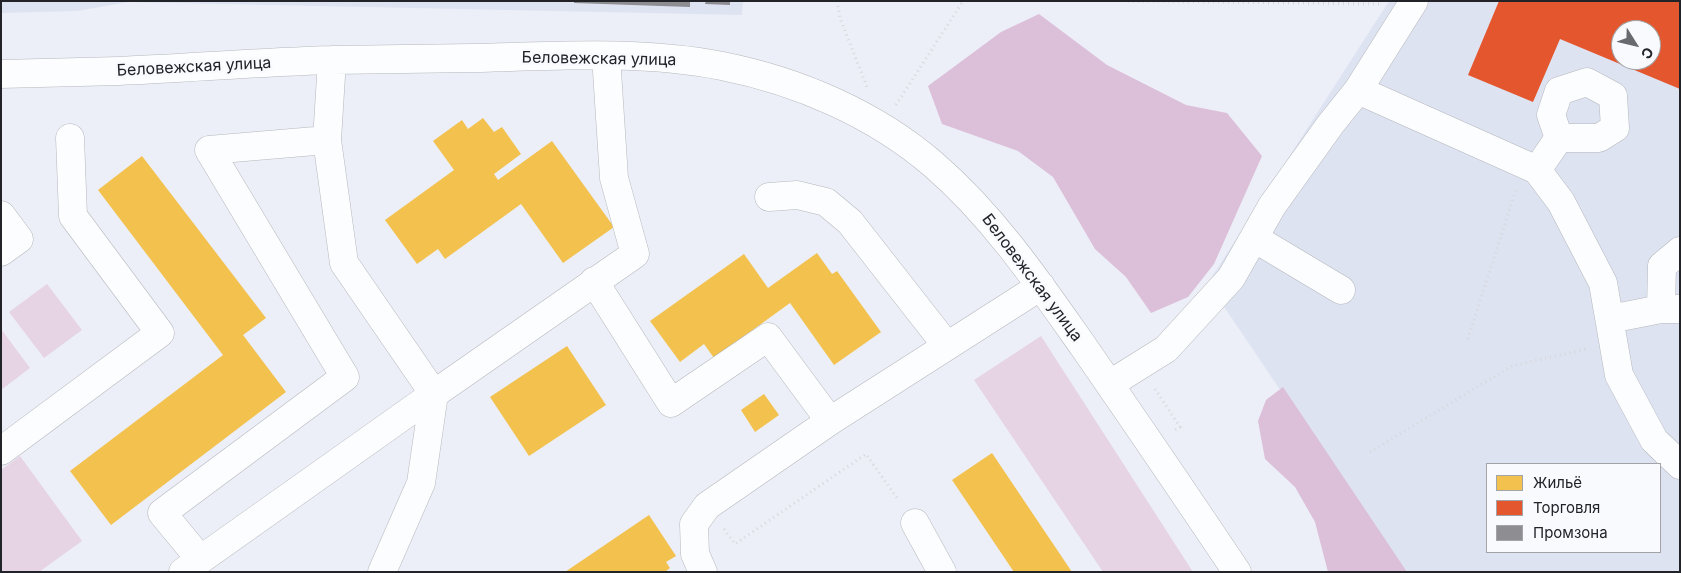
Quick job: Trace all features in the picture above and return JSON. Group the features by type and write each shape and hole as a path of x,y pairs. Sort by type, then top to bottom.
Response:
{"street":[{"path":"1110,384 1166,349 1231,278 1272,206 1330,125 1358,90 1414,2"},
{"name":"Беловежская улица","path":"1,74 119,71 332,60 606,56 674,59 722,66 812,93 850,109 882,127 933,164 981,210 1011,245 1041,286 1110,384 1237,572"},
{"path":"327,140 209,150 344,378 162,513 191,565 635,254 614,178 606,56"},
{"path":"332,60 327,140 344,263 434,394 421,483 382,572"},
{"path":"1358,90 1537,170 1561,202 1603,283 1619,375 1654,440 1680,465"},
{"path":"1,451 160,333 73,216 70,138"},
{"path":"1537,170 1559,138"},
{"path":"769,197 797,195 826,202 850,222 947,346"},
{"path":"1,215 19,239 1,252"},
{"path":"1254,238 1341,290"},
{"path":"1612,331 1670,309 1662,266 1680,251"},
{"path":"594,281 671,403 768,337 830,421"},
{"path":"703,572 696,554 694,524 707,506 830,421 1041,286"},
{"path":"914,523 942,572"}],"path":[{"path":"838,1 840,18 882,127"},
{"path":"882,127 963,1"},
{"path":"1128,1 1361,5 1414,2"},
{"path":"1370,452 1512,366 1612,331"},
{"path":"707,506 735,544 866,454 914,523"}],"shaded area":[{"path":"1,1 743,1 742,15 129,2 77,11 1,13"},
{"path":"1389,1 1680,1 1680,572 1403,572 1208,283"},
{"path":"1039,14 1107,65 1186,105 1227,113 1262,156 1214,264 1188,297 1151,313 1126,277 1095,249 1053,177 1018,151 942,124 928,86 1001,32"},
{"path":"47,284 82,330 44,358 9,312"},
{"path":"1,329 30,368 1,390"},
{"path":"1041,336 1193,572 1103,572 974,380"},
{"path":"1283,387 1407,572 1328,572 1315,522 1295,487 1265,459 1258,421 1266,400"},
{"path":"20,456 82,541 39,572 1,572 1,470"}],"building: Жильё":[{"path":"483,118 494,132 502,127 521,154 494,174 498,180 552,141 614,227 563,263 521,204 445,259 438,249 417,264 385,220 454,170 433,141 462,120 468,129"},
{"path":"142,156 266,318 243,335 286,392 111,525 70,471 223,355 98,190"},
{"path":"817,253 832,274 837,271 881,332 834,365 790,303 714,358 704,344 680,362 650,321 744,254 768,288"},
{"path":"567,346 606,405 529,456 490,397"},
{"path":"764,394 779,415 755,432 741,410"},
{"path":"992,453 1072,572 1014,572 952,480"},
{"path":"649,515 676,556 666,562 670,568 665,572 565,572"}],"building: Торговля":[{"path":"1499,1 1680,1 1680,89 1634,70 1661,70 1661,20 1611,20 1611,60 1560,39 1533,102 1468,75"}],"building: Промзона":[{"path":"574,1 690,1 690,7 574,3"},
{"path":"706,1 730,1 730,5 705,4"}]}
